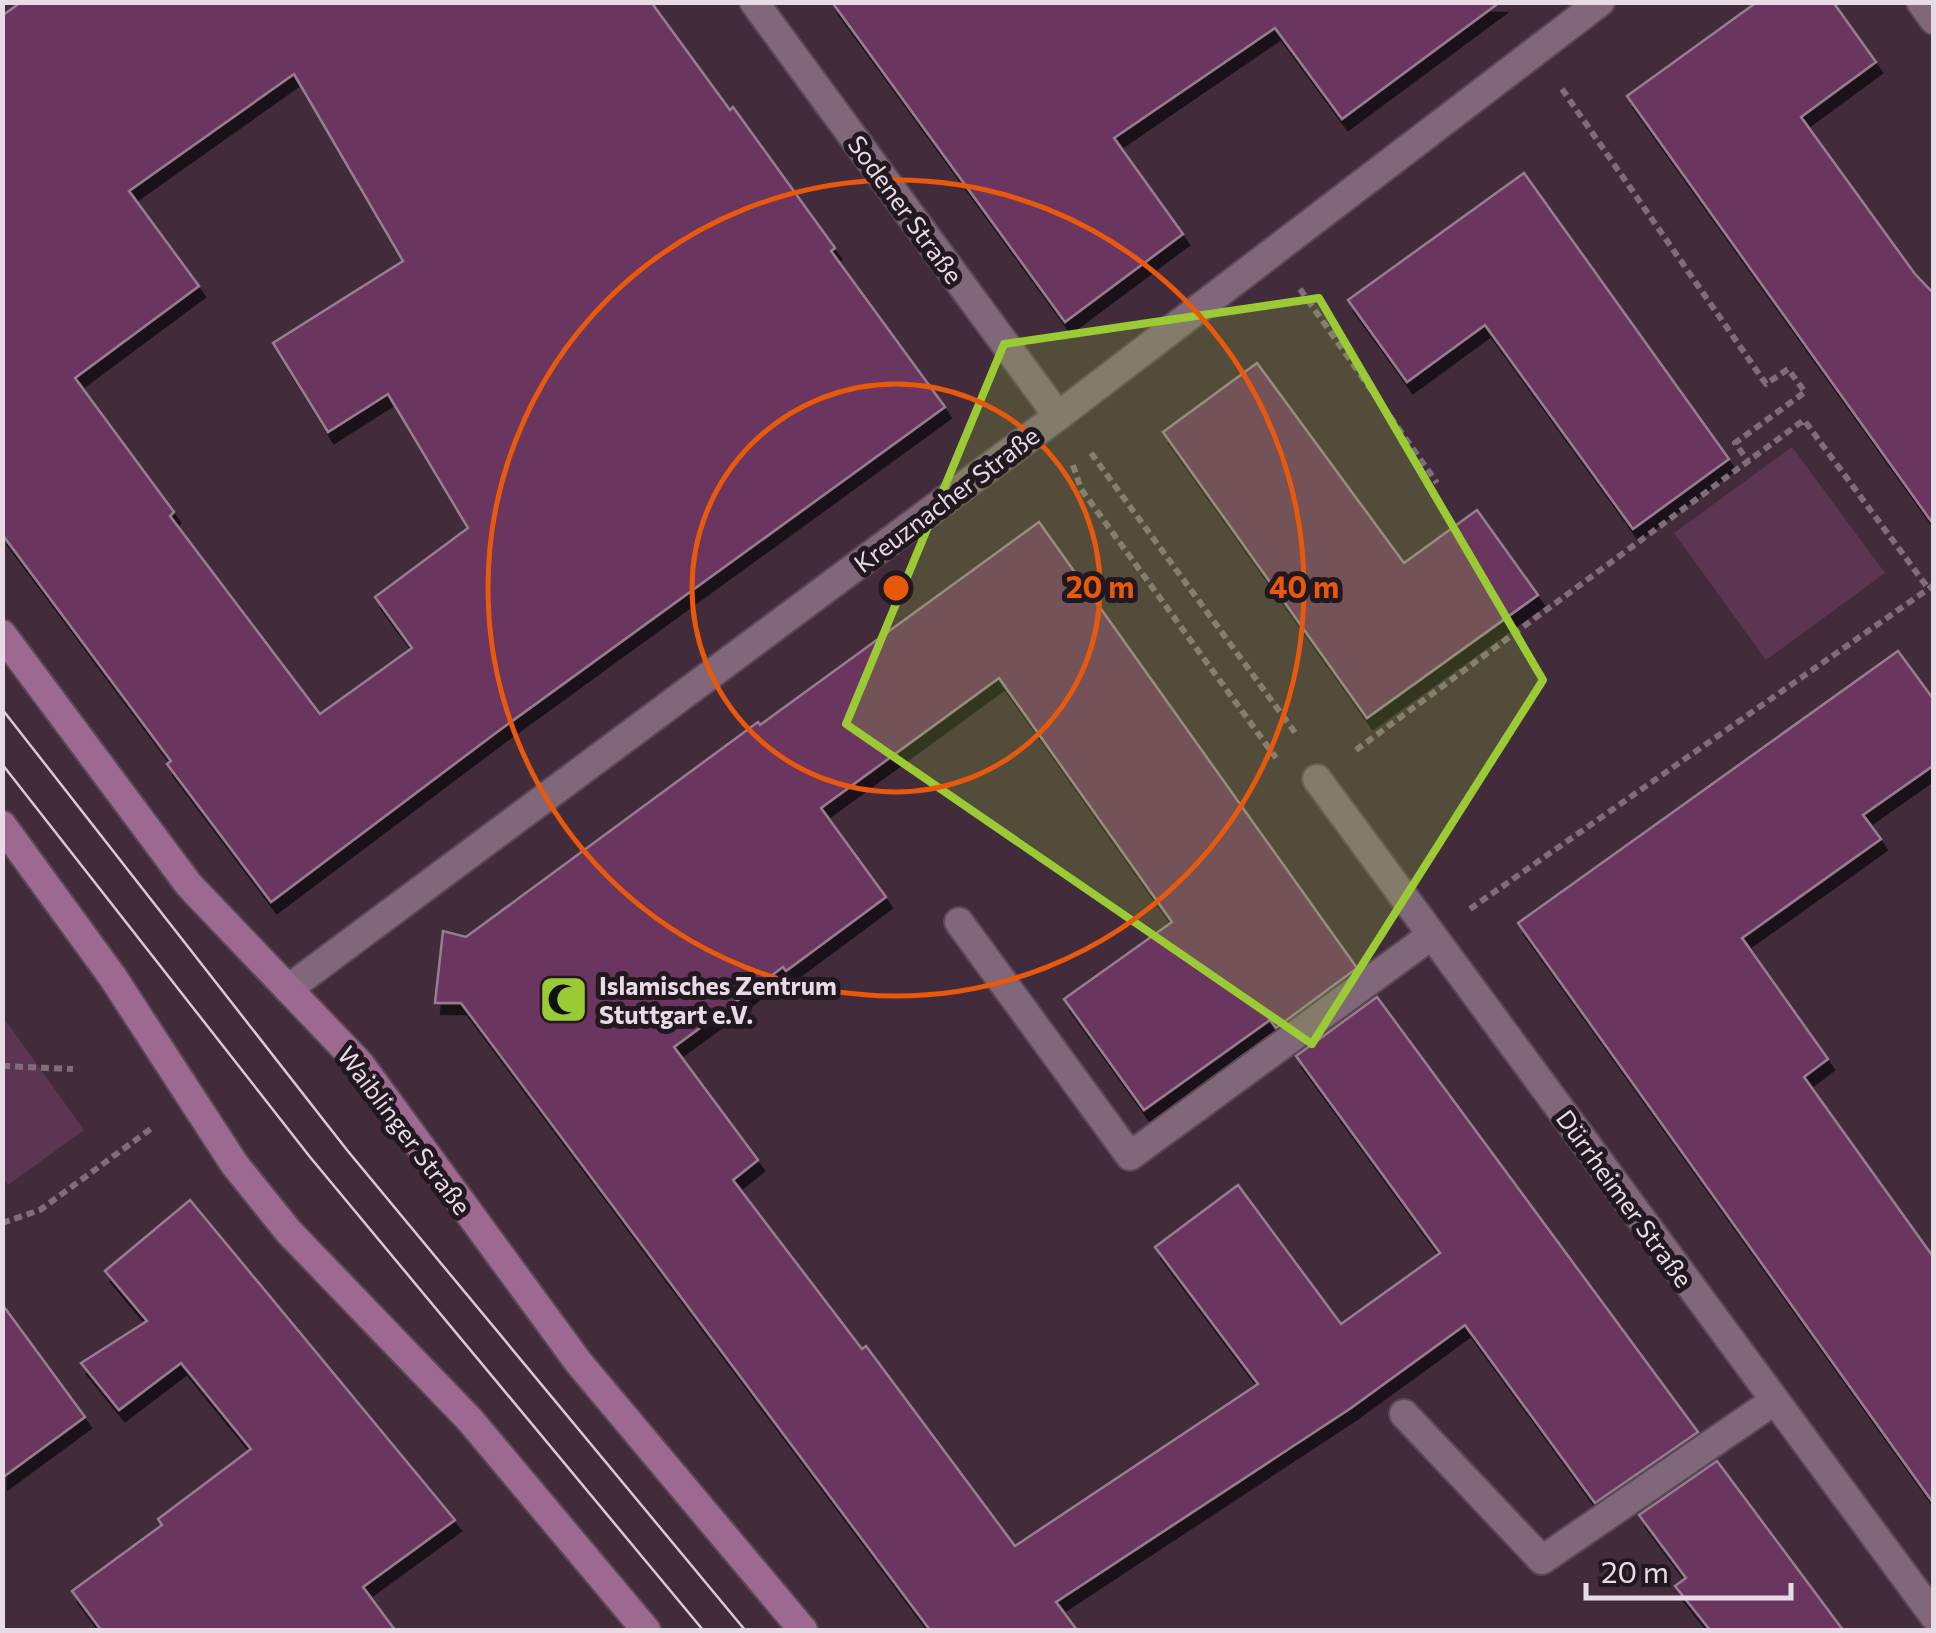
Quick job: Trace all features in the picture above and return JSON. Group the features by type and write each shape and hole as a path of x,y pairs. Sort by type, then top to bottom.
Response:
{"main road":[{"name":"Waiblinger Straße","path":"2,634 189,885 360,1064 579,1364 802,1630"},
{"path":"2,825 112,976 235,1165 288,1232 470,1420 646,1630"}],"street":[{"name":"Sodener Straße","path":"754,2 1058,416"},
{"name":"Kreuznacher Straße","path":"288,988 1058,416 1600,2"},
{"path":"1921,2 1934,20"},
{"name":"Dürrheimer Straße","path":"1317,779 1934,1616"},
{"path":"959,922 1130,1156 1432,935"},
{"path":"1404,1414 1542,1560 1774,1401"}],"path":[{"path":"1536,51 1766,384 1788,369 1805,392 1735,443 1748,461"},
{"path":"1273,251 1438,483"},
{"path":"1058,416 1107,470 1301,741"},
{"path":"1058,416 1081,489 1286,772 1317,779 1804,420 1931,587 1432,935"},
{"path":"2,1066 74,1069"},
{"path":"2,1223 40,1210 192,1098"}],"highlighted area":[{"path":"1319,298 1543,680 1312,1044 846,724 1004,344"}],"shaded area":[{"path":"1792,447 1885,573 1766,660 1674,533"},
{"path":"3,1017 84,1130 8,1185 2,1177"}],"building":[{"path":"21,2 651,2 730,110 733,107 835,248 831,251 945,407 497,732 271,902 2,534 2,16","holes":["294,74 403,261 273,343 328,432 388,394 468,528 375,597 412,648 320,714 170,516 174,512 75,378 199,286 129,191"]},
{"path":"832,2 1500,2 1342,119 1275,28 1114,138 1183,234 1065,322"},
{"path":"1757,2 1833,2 1876,62 1801,117 1915,274 1934,294 1934,525 1627,96"},
{"path":"1524,173 1729,459 1633,529 1485,325 1407,382 1348,300"},
{"path":"1257,363 1404,563 1477,510 1538,595 1367,718 1163,432"},
{"path":"1039,522 1357,968 1276,1028 1270,1020 1144,1110 1064,999 1172,922 999,678 821,808 886,897 674,1047 758,1160 733,1180 862,1349 866,1346 1015,1546 1258,1384 1155,1247 1238,1185 1341,1324 1440,1253 1296,1056 1377,997 1698,1432 1595,1503 1465,1325 1351,1408 1056,1602 1077,1630 930,1630 461,1003 435,1003 443,931 466,937"},
{"path":"1898,651 1934,700 1934,765 1863,815 1881,839 1742,938 1828,1059 1804,1077 1934,1258 1934,1504 1518,923"},
{"path":"190,1200 455,1520 363,1587 395,1630 101,1630 72,1591 162,1525 158,1519 251,1449 181,1363 119,1410 81,1363 147,1321 105,1271"},
{"path":"2,1304 85,1417 2,1478"},
{"path":"1717,1461 1843,1630 1710,1630 1675,1586 1686,1578 1639,1515"}],"tram line":[{"path":"2,709 347,1150 745,1630"},
{"path":"2,764 310,1157 703,1630"}],"place":[{"name":"Islamisches Zentrum Stuttgart e.V.","path":"564,999"}]}
